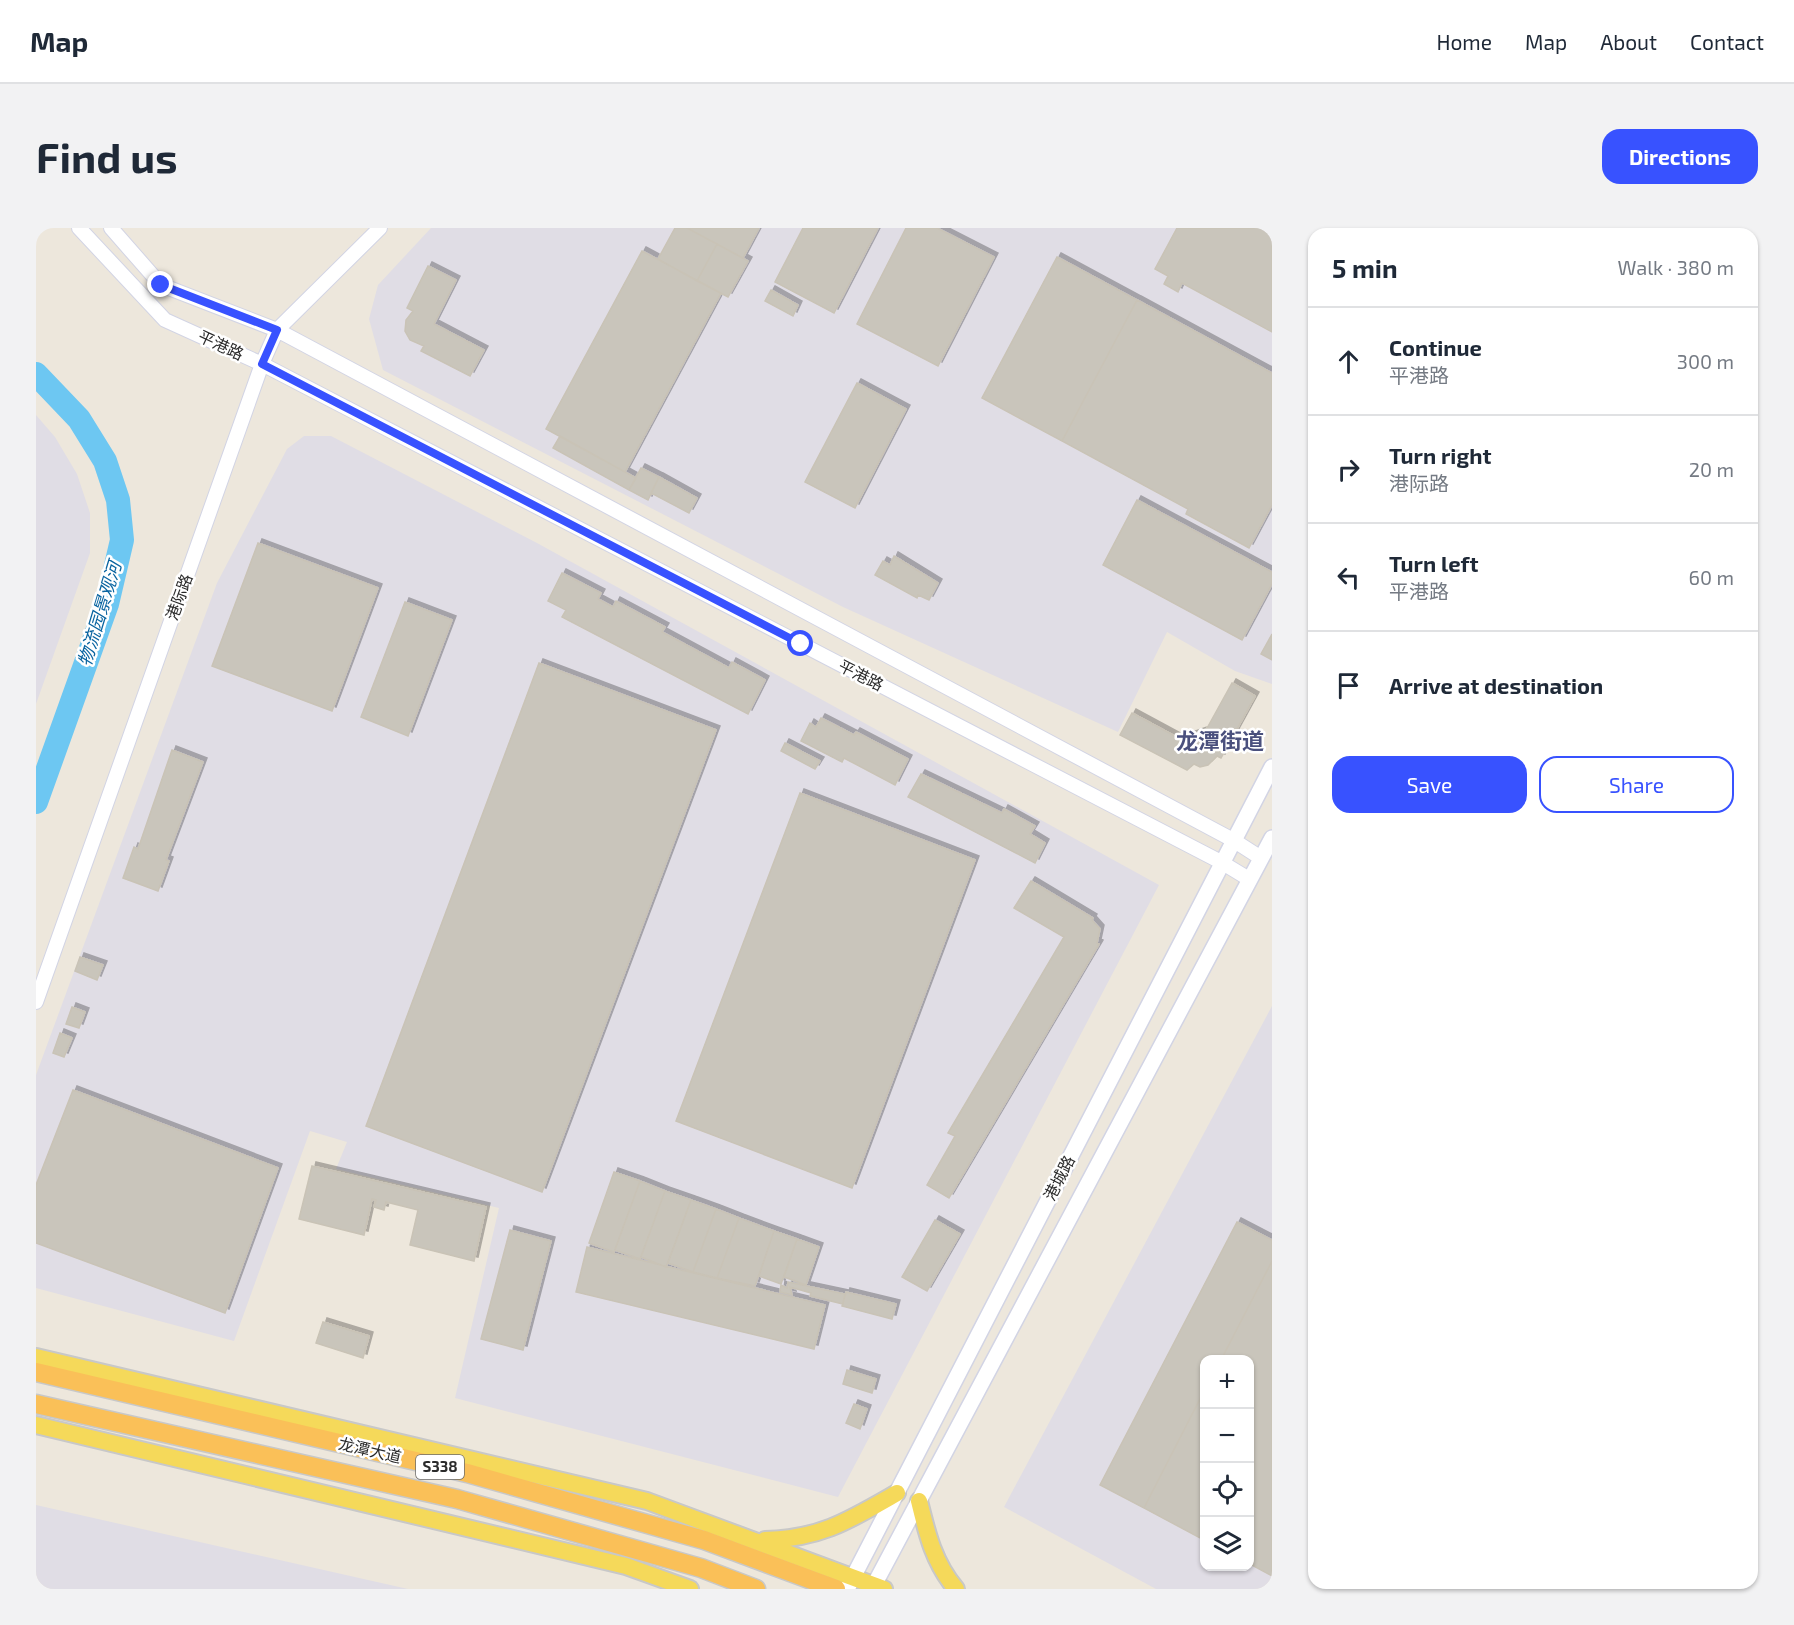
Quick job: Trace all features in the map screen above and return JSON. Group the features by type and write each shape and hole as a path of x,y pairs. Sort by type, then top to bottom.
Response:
{"highway":[{"name":"龙潭大道","path":"36,1372 467,1473 704,1540 836,1589"},
{"name":"龙潭大道","path":"36,1404 457,1499 701,1568 756,1589"}],"main road":[{"name":"港城路","path":"850,1583 1272,767"},
{"path":"36,1357 647,1501 754,1541 850,1583 877,1588 919,1501 1272,838"},
{"path":"36,1425 626,1566 690,1589"},
{"path":"754,1541 796,1540 832,1528 897,1493"},
{"path":"919,1501 932,1551 943,1574 956,1589"}],"street":[{"name":"平港路","path":"79,228 165,320 262,364 1250,879"},
{"name":"平港路","path":"111,228 161,285 277,330 1233,840 1261,858"},
{"name":"港际路","path":"36,1002 262,364 277,330 380,228"}],"shaded area":[{"path":"431,228 1272,228 1272,684 1235,671 1167,632 1118,732 843,607 383,370 369,319 378,285"},
{"path":"36,415 55,437 77,474 90,513 90,553 36,704"},
{"path":"304,436 331,436 537,543 1159,885 838,1497 455,1398 499,1208 336,1169 347,1142 310,1131 234,1341 36,1288 36,1075 217,583 287,449"},
{"path":"1272,1006 1272,1589 1156,1589 1004,1507"},
{"path":"36,1505 408,1589 36,1589"}],"building":[{"path":"675,228 687,228 717,244 697,281 658,259"},
{"path":"687,228 759,228 743,258"},
{"path":"803,228 878,228 834,313 775,282"},
{"path":"906,228 937,228 994,257 938,366 857,324"},
{"path":"1177,228 1272,228 1272,332 1182,283 1178,292 1164,284 1168,276 1155,269"},
{"path":"717,244 748,261 728,297 697,281"},
{"path":"642,251 721,293 625,472 546,429"},
{"path":"1057,257 1137,300 1062,441 982,398"},
{"path":"428,266 456,280 434,324 484,350 470,376 421,351 424,346 410,340 405,331 406,320 413,311 407,308"},
{"path":"771,290 798,305 793,316 765,301"},
{"path":"1137,300 1272,373 1272,505 1249,548 1186,514 1188,509 1062,441"},
{"path":"857,383 906,409 855,508 805,482"},
{"path":"560,436 636,478 629,490 553,448"},
{"path":"641,468 659,477 648,500 629,490"},
{"path":"659,477 697,498 689,513 651,493"},
{"path":"1137,500 1272,572 1272,584 1242,640 1103,565"},
{"path":"258,543 378,588 332,711 212,666"},
{"path":"894,556 938,583 929,600 918,595 917,598 875,575 883,561 890,565"},
{"path":"562,573 601,593 598,599 613,607 616,601 665,627 662,632 729,668 732,662 765,680 748,714 562,617 566,610 548,601"},
{"path":"405,602 452,620 408,736 361,717"},
{"path":"1272,634 1272,660 1261,654"},
{"path":"539,663 716,730 542,1192 366,1126"},
{"path":"1232,683 1255,696 1221,758 1217,756 1208,765 1200,767 1194,764 1187,770 1120,735 1132,713 1180,739 1206,730"},
{"path":"821,718 854,735 856,732 908,759 895,785 844,758 842,762 801,741 810,723 816,727"},
{"path":"785,743 820,761 815,769 781,751"},
{"path":"172,750 203,762 166,860 169,861 158,891 123,878 134,847 138,849"},
{"path":"921,774 1002,813 1004,809 1035,826 1030,834 1045,843 1035,863 908,797"},
{"path":"800,793 975,860 852,1188 676,1121"},
{"path":"1031,881 1093,918 1092,920 1100,929 1097,943 1099,944 949,1198 927,1185 955,1136 948,1133 1064,937 1014,908"},
{"path":"80,957 103,965 97,980 75,971"},
{"path":"72,1007 85,1012 79,1028 66,1024"},
{"path":"60,1033 72,1038 64,1057 53,1053"},
{"path":"73,1090 278,1168 225,1313 36,1243 36,1185"},
{"path":"312,1166 486,1207 474,1261 410,1245 418,1210 386,1202 384,1210 374,1207 376,1200 372,1199 364,1235 299,1219"},
{"path":"614,1172 640,1181 614,1252 589,1243"},
{"path":"640,1181 665,1191 640,1259 615,1250"},
{"path":"665,1191 691,1200 666,1267 641,1257"},
{"path":"691,1200 716,1209 693,1272 668,1263"},
{"path":"716,1209 739,1218 717,1278 693,1272"},
{"path":"739,1218 774,1231 755,1286 717,1278"},
{"path":"935,1220 960,1234 927,1291 902,1277"},
{"path":"1237,1222 1272,1240 1272,1261 1224,1355 1200,1355 1200,1399 1144,1508 1100,1485"},
{"path":"510,1230 551,1241 523,1350 481,1339"},
{"path":"774,1231 797,1239 781,1284 759,1276"},
{"path":"797,1239 819,1247 806,1285 784,1277"},
{"path":"587,1247 825,1305 814,1349 576,1292"},
{"path":"1272,1261 1272,1576 1254,1566 1254,1355 1224,1355"},
{"path":"788,1282 845,1294 843,1304 810,1296 811,1293 790,1287 792,1295 780,1292 781,1285 787,1288"},
{"path":"846,1292 896,1304 892,1319 842,1306"},
{"path":"323,1322 369,1336 363,1358 316,1343"},
{"path":"847,1370 876,1379 872,1393 843,1384"},
{"path":"1200,1399 1200,1538 1144,1508"},
{"path":"854,1404 867,1409 860,1429 846,1423"}],"waterway":[{"name":"物流园景观河","path":"36,374 79,419 105,461 118,500 122,540 107,604 36,802"}],"district":[{"name":"龙潭街道","path":"1220,741"}],"route":[{"path":"161,285 277,330 262,364 801,644"}]}
